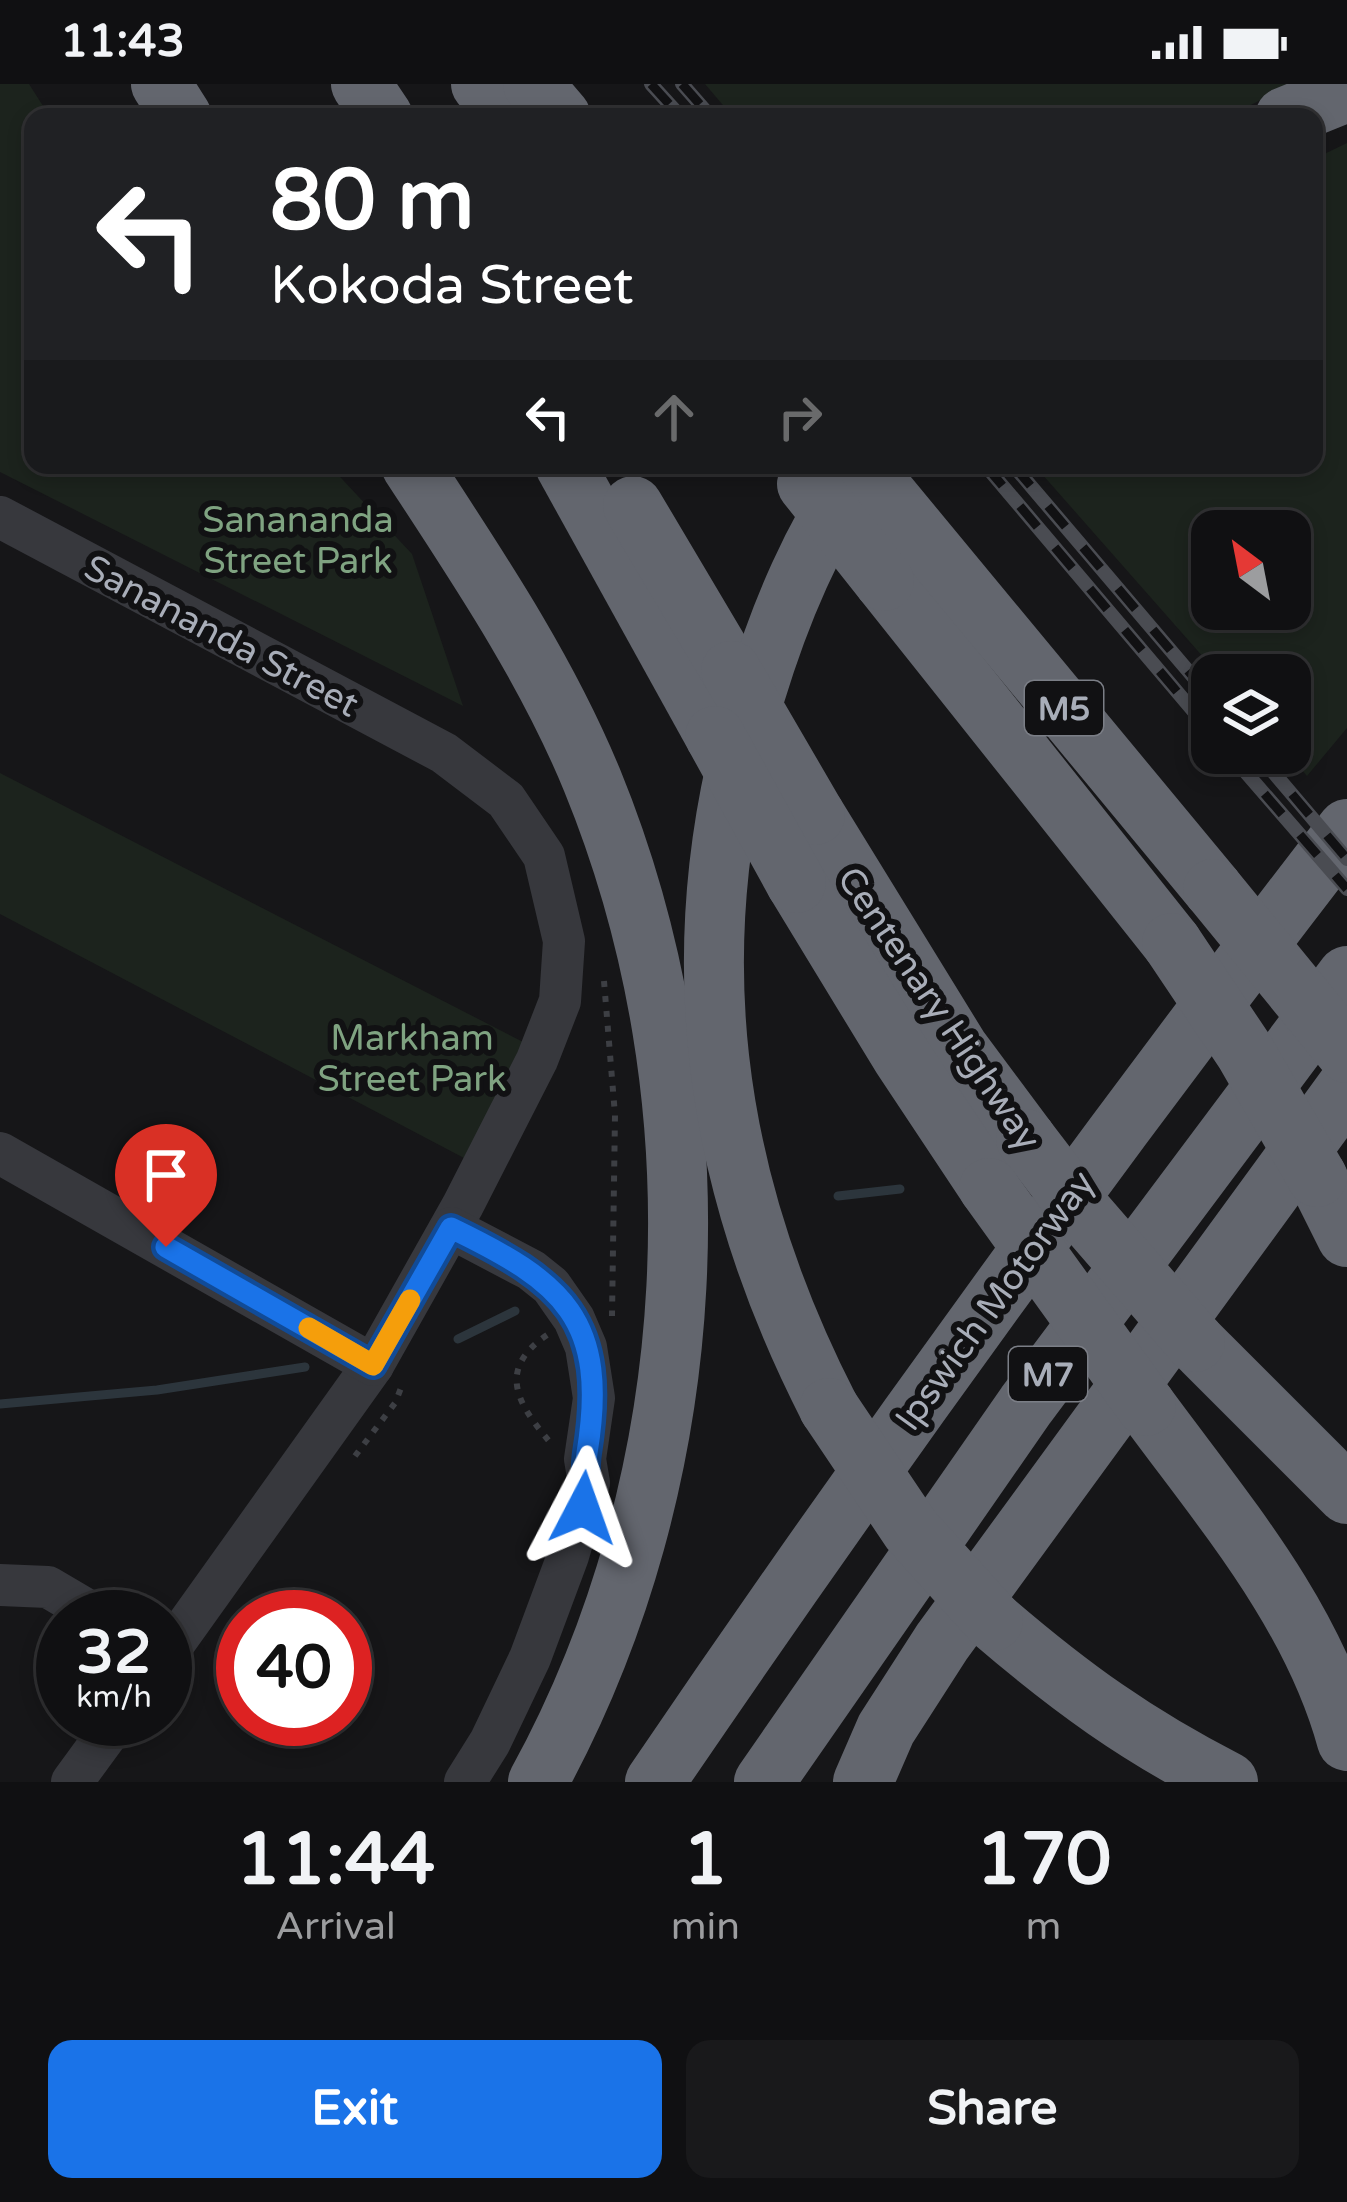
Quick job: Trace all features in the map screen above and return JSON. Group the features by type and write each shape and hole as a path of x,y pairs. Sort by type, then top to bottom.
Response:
{"highway":[{"path":"481,84 501,108"},
{"path":"533,84 553,108"},
{"path":"1307,108 1347,92"},
{"path":"417,474 493,589 590,776 638,920 670,1075 679,1238 673,1338 660,1428 618,1599 598,1656 538,1782"},
{"path":"570,474 796,883 902,1057 989,1188 1292,1609 1320,1665 1347,1741"},
{"name":"Centenary Highway","path":"614,474 958,1049 1078,1207 1195,1342 1347,1494"},
{"path":"857,474 795,581 773,635 742,739 720,859 711,964 721,1088 751,1220 798,1346 830,1408 900,1516 959,1587 1064,1682 1123,1724 1228,1782"},
{"name":"M5","path":"870,474 1347,1053"},
{"path":"799,475 1172,944 1245,1052 1347,1238"},
{"name":"Ipswich Motorway","path":"655,1782 968,1335 1155,1078 1347,829"},
{"name":"M7","path":"764,1782 1026,1405 1347,976"},
{"path":"862,1782 886,1729 942,1642 1347,1087"}],"street":[{"name":"Sanananda Street","path":"0,517 444,753 506,800 544,856 564,941 560,1001 537,1060 457,1217 388,1372 192,1645"},
{"path":"0,1153 388,1372"},
{"path":"457,1217 551,1286 574,1319 592,1373 591,1433 585,1459 589,1483 568,1556 530,1658 465,1782"},
{"path":"0,1585 53,1590"},
{"path":"72,1782 98,1746"}],"path":[{"path":"557,1328 523,1356 518,1395 526,1414 589,1483"},
{"path":"352,1461 395,1403 388,1372"}],"green space":[{"name":"Sanananda Street Park","path":"0,84 29,84 44,108 24,108 24,474 337,474 412,554 463,706 0,472"},
{"path":"705,84 1292,84 1245,108 725,108"},
{"path":"1347,143 1347,728 1311,771 1311,654 1200,654 1042,474 1323,474 1323,155"},
{"name":"Markham Street Park","path":"0,773 525,1043 464,1158 0,914"}],"waterway":[{"path":"838,1196 900,1189"},
{"path":"458,1339 515,1311"},
{"path":"0,1404 157,1390 305,1367"}],"railway":[{"path":"651,84 673,108"},
{"path":"682,84 703,108"},
{"path":"993,474 1191,708"},
{"path":"1021,474 1191,674"},
{"path":"1247,774 1347,889"},
{"path":"1275,774 1347,859"}],"slow traffic":[{"path":"309,1328 373,1365 410,1300"}],"route":[{"path":"166,1247 373,1365 451,1228 531,1270 551,1286 574,1319 592,1373 594,1398 585,1459 589,1483 583,1508"}]}
